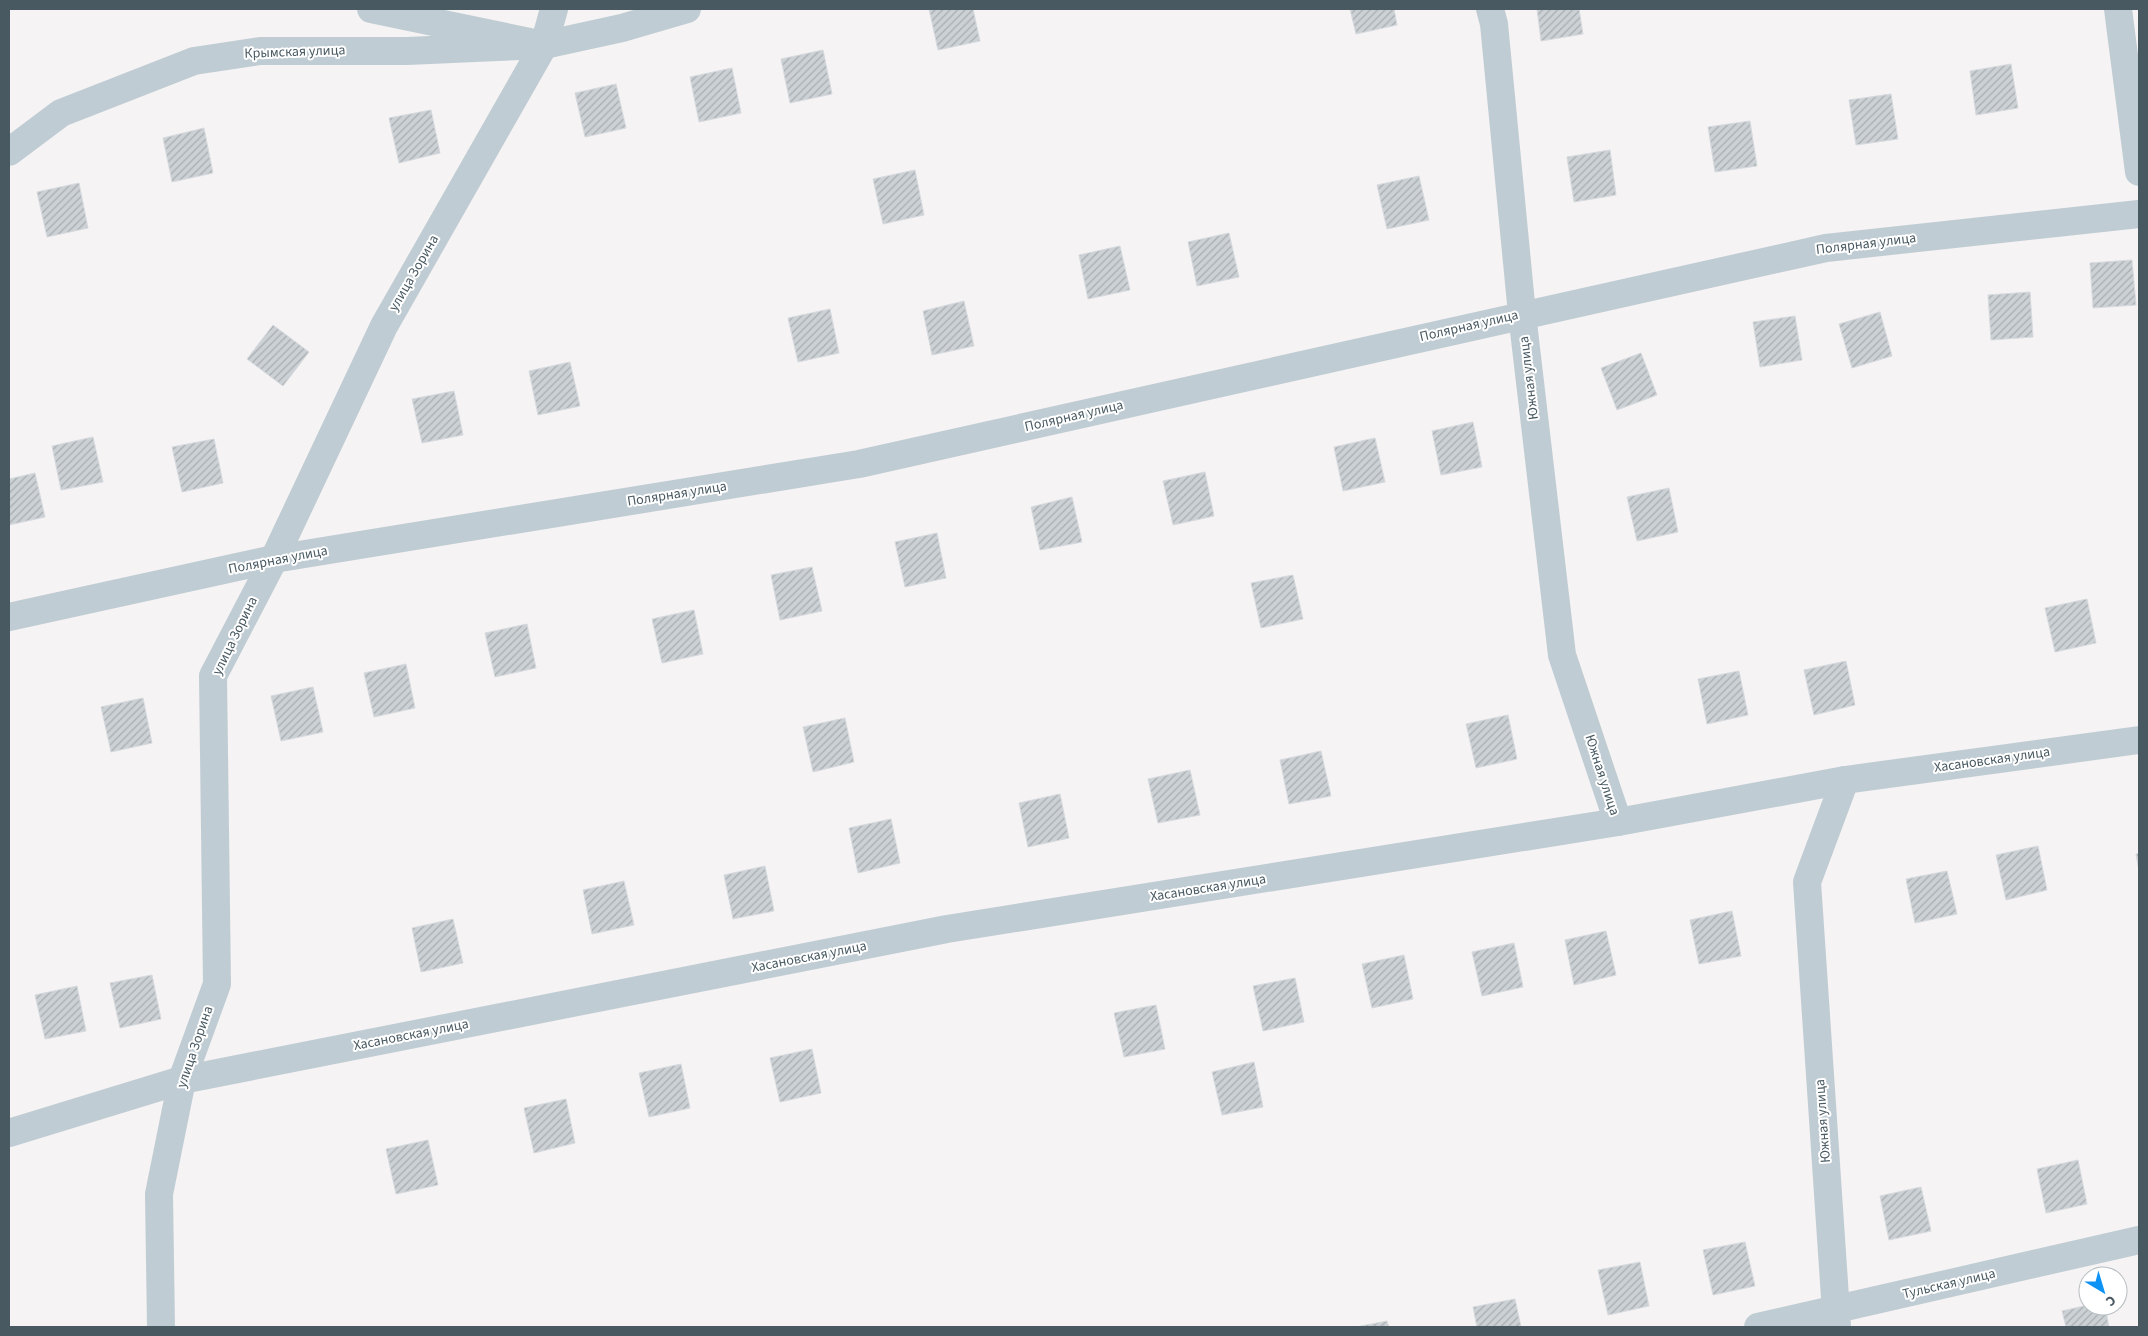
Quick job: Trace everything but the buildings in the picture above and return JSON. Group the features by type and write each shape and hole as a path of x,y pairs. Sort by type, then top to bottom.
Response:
{"street":[{"name":"Крымская улица","path":"371,9 544,45"},
{"name":"улица Зорина","path":"161,1327 159,1194 182,1080 217,984 213,676 274,558 384,326 544,45 554,9"},
{"name":"Крымская улица","path":"9,152 60,113 194,61 260,50 407,51 544,45 622,28 687,9"},
{"name":"Южная улица","path":"1490,9 1494,24 1522,314 1562,655 1618,822 1845,780"},
{"path":"2118,9 2139,172"},
{"name":"Полярная улица","path":"9,618 274,558 859,464 1522,314 1826,248 2139,214"},
{"name":"Хасановская улица","path":"1845,780 2139,740"},
{"name":"Южная улица","path":"1836,1318 1807,882 1845,780"},
{"name":"Хасановская улица","path":"9,1133 182,1080 947,929 1618,822"},
{"name":"Тульская улица","path":"1758,1327 1836,1318 2139,1240"}]}
